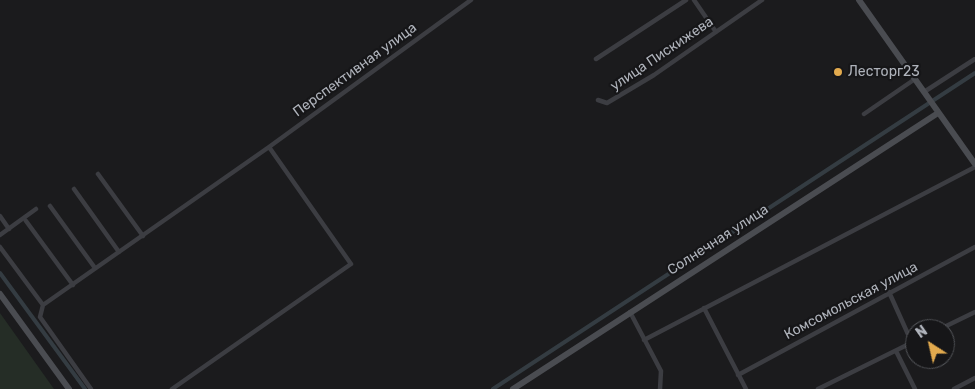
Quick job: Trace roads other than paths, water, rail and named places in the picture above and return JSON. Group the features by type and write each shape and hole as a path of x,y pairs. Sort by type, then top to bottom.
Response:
{"main road":[{"path":"859,0 975,166"},
{"name":"Солнечная улица","path":"513,389 938,113"},
{"path":"0,294 69,389"}],"street":[{"name":"Перспективная улица","path":"42,305 269,147 471,0"},
{"path":"596,59 686,0"},
{"path":"694,0 716,32"},
{"name":"улица Пискижева","path":"598,100 604,103 612,101 762,0"},
{"path":"926,95 975,59"},
{"path":"864,114 915,79"},
{"path":"172,389 351,264 269,147"},
{"path":"644,340 975,166"},
{"path":"98,174 143,236"},
{"path":"74,189 119,252"},
{"path":"50,206 95,268"},
{"path":"0,235 36,209"},
{"path":"0,216 9,229"},
{"path":"26,221 73,285"},
{"path":"0,246 42,305 40,317 91,389"},
{"name":"Комсомольская улица","path":"738,375 975,247"},
{"path":"889,292 905,324"},
{"path":"704,308 746,389"},
{"path":"630,312 661,372 660,389"},
{"path":"955,322 975,312"},
{"path":"818,389 905,346"},
{"path":"896,351 915,389"},
{"path":"954,389 975,378"}],"waterway":[{"path":"493,389 975,73"},
{"path":"0,273 85,389"}],"place":[{"name":"Лесторг23","path":"838,72"}]}
